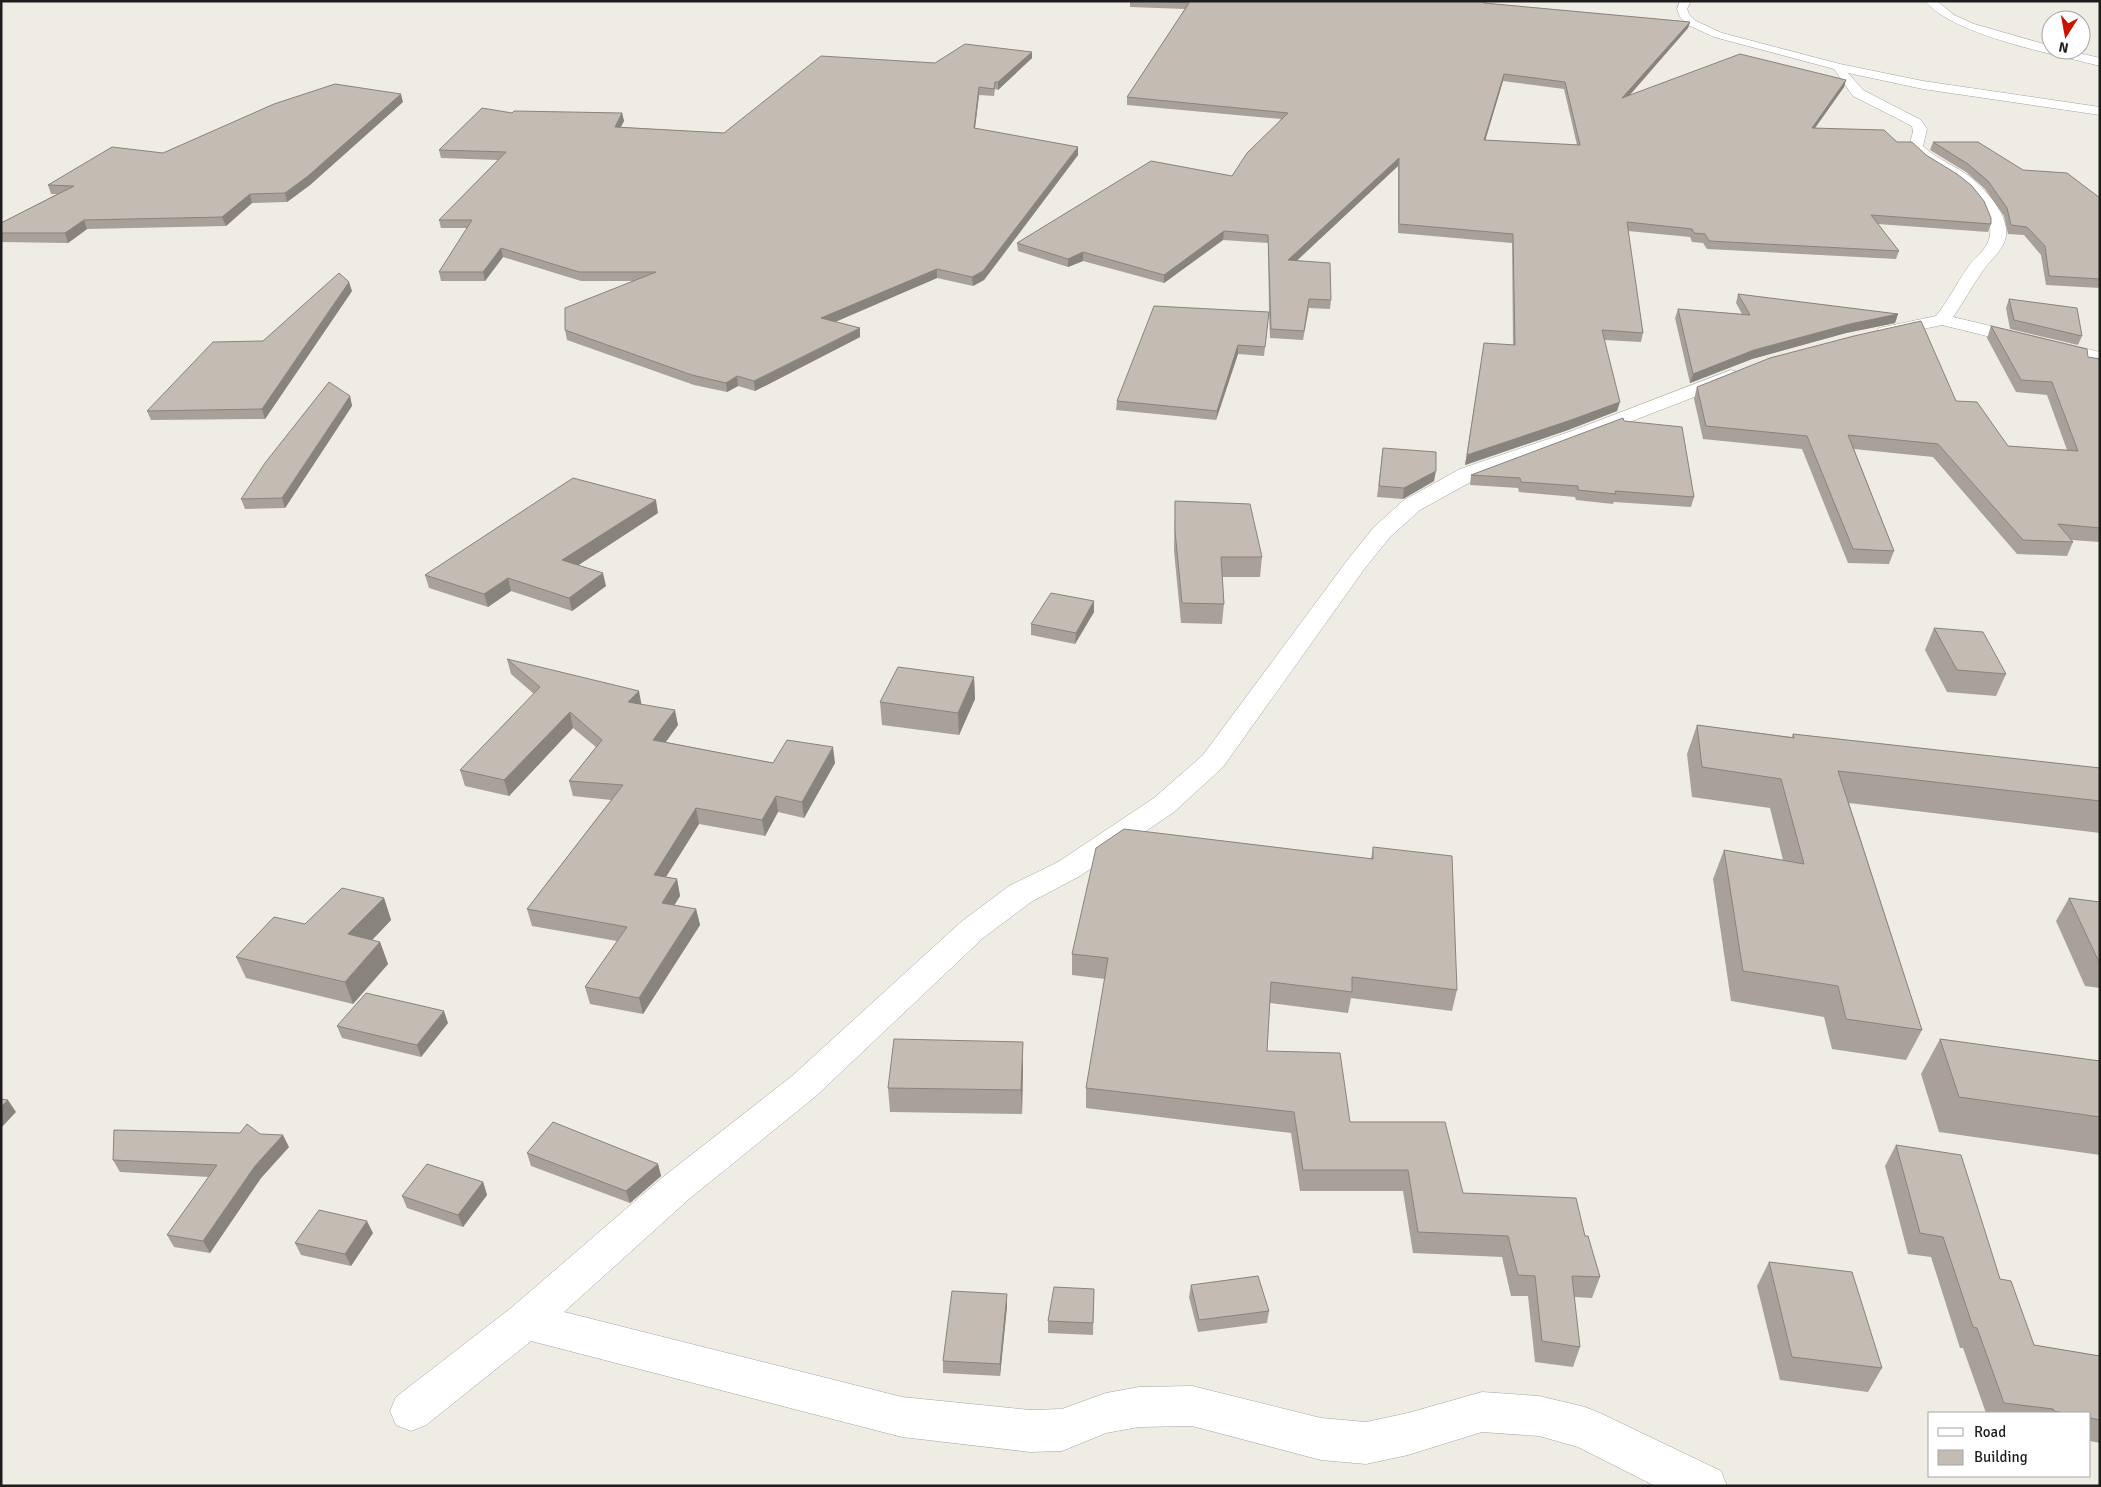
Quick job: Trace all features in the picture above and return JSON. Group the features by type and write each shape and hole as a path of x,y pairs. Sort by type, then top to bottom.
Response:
{"street":[{"path":"1686,1 1682,9 1684,16 1702,29 1744,43 1839,67 1923,85 2100,111"},
{"path":"1930,1 1950,17 1970,26 2036,46 2100,62"},
{"path":"1839,67 1848,82 1858,93 1914,121 1920,127 1916,146 1921,154 1961,178 1992,210 1998,225 1998,238 1990,252 1974,270 1959,297 1942,320"},
{"path":"1864,337 1942,320 2100,358"},
{"path":"411,1410 525,1321 676,1188 804,1086 972,930 1020,894 1069,869 1164,806 1206,768 1251,711 1357,563 1382,532 1412,504 1468,474 1576,436 1750,369"},
{"path":"525,1321 902,1417 1030,1432 1062,1430 1106,1413 1139,1406 1192,1406 1321,1439 1366,1443 1408,1434 1482,1412 1539,1416 1585,1428 1705,1486"}],"building":[{"path":"1148,1 1484,1 1484,3 1690,22 1622,98 1740,54 1846,80 1812,128 1884,130 1897,142 1912,142 1926,155 1971,185 1984,201 1991,218 1991,224 1871,215 1899,251 1709,241 1705,234 1694,233 1692,229 1627,222 1643,333 1602,330 1620,402 1467,455 1484,343 1515,345 1513,234 1399,224 1399,158 1288,260 1330,263 1331,300 1309,299 1304,331 1271,329 1268,235 1224,231 1164,275 1083,252 1068,259 1017,243 1151,161 1232,176 1247,153 1288,113 1127,97 1189,3","holes":["1504,74 1565,82 1580,145 1484,140"]},
{"path":"965,44 1032,52 998,82 995,82 994,89 979,87 974,128 1078,147 983,271 972,277 937,269 821,318 860,328 754,381 737,376 726,383 692,375 565,330 565,308 656,272 579,272 501,248 483,272 439,272 472,220 439,220 506,152 439,150 482,108 512,113 514,111 622,113 615,127 724,133 821,56 935,63"},
{"path":"335,84 401,94 308,176 285,193 250,194 222,217 84,220 65,233 1,233 1,223 74,186 48,185 112,147 163,153 274,104"},
{"path":"1933,142 1978,142 2023,170 2067,173 2100,198 2100,279 2049,276 2045,246 2027,227 2011,225 2007,208 1988,181 1968,164"},
{"path":"339,273 349,282 262,409 147,411 213,342 263,341"},
{"path":"1738,294 1898,314 1850,324 1754,350 1693,374 1678,309 1750,315"},
{"path":"2009,299 2077,308 2082,336 2014,320"},
{"path":"1154,306 1269,312 1265,347 1238,345 1217,411 1117,401"},
{"path":"1921,321 1956,401 1977,402 2008,446 2078,451 2052,382 2021,380 1991,326 2087,349 2088,357 2100,359 2100,528 2058,524 2073,542 2023,540 1938,444 1848,435 1894,551 1853,549 1807,436 1706,426 1697,387 1770,358"},
{"path":"329,382 350,396 282,498 241,499 265,463"},
{"path":"1623,418 1624,421 1682,427 1694,497 1615,491 1616,494 1578,490 1578,486 1521,482 1520,478 1471,475"},
{"path":"1383,448 1436,452 1436,471 1404,488 1379,486"},
{"path":"573,478 656,500 562,560 603,573 569,598 508,578 484,594 425,575"},
{"path":"1175,501 1250,504 1262,557 1221,557 1224,604 1182,603 1175,531"},
{"path":"1051,593 1094,601 1076,633 1031,624"},
{"path":"1934,628 1983,632 2006,674 1957,670"},
{"path":"507,659 639,691 628,702 675,710 653,740 773,763 787,740 833,747 802,802 776,796 762,820 696,808 654,875 677,879 662,903 696,909 639,998 585,987 627,927 527,909 623,785 569,781 602,740 570,712 504,780 460,770 540,687"},
{"path":"898,667 974,677 958,713 880,702"},
{"path":"1697,725 1794,738 1793,734 2100,768 2100,801 1838,771 1922,1030 1846,1019 1838,986 1743,971 1724,850 1804,864 1781,779 1702,767"},
{"path":"1124,829 1373,859 1373,847 1452,856 1457,990 1352,977 1352,992 1271,982 1267,1051 1340,1053 1350,1122 1445,1122 1463,1193 1576,1198 1585,1236 1588,1236 1600,1277 1572,1276 1580,1347 1542,1341 1535,1276 1518,1275 1508,1236 1418,1232 1408,1170 1303,1170 1294,1112 1086,1088 1108,958 1072,954 1096,848"},
{"path":"342,888 384,898 348,934 380,942 345,982 236,957 274,917 305,924"},
{"path":"2069,898 2100,902 2100,963 2099,962"},
{"path":"366,993 444,1011 417,1045 337,1026"},
{"path":"894,1039 1023,1042 1021,1090 888,1088"},
{"path":"1940,1039 2100,1061 2100,1117 1959,1097"},
{"path":"1,1099 8,1100 1,1107"},
{"path":"553,1122 658,1164 626,1191 527,1153"},
{"path":"247,1124 260,1134 283,1135 255,1166 203,1241 167,1235 217,1165 113,1160 114,1130 240,1133"},
{"path":"1896,1145 1961,1155 2000,1279 2011,1281 2034,1345 2100,1356 2100,1420 2091,1418 2091,1412 2059,1412 2053,1409 2004,1403 1977,1328 1973,1327 1943,1237 1920,1233"},
{"path":"427,1164 483,1182 458,1215 402,1196"},
{"path":"319,1210 367,1221 345,1254 295,1243"},
{"path":"1769,1262 1852,1272 1882,1368 1792,1357"},
{"path":"1258,1276 1269,1311 1199,1320 1191,1285"},
{"path":"1054,1287 1094,1289 1093,1323 1048,1321"},
{"path":"952,1291 1007,1294 1000,1364 943,1361"}]}
